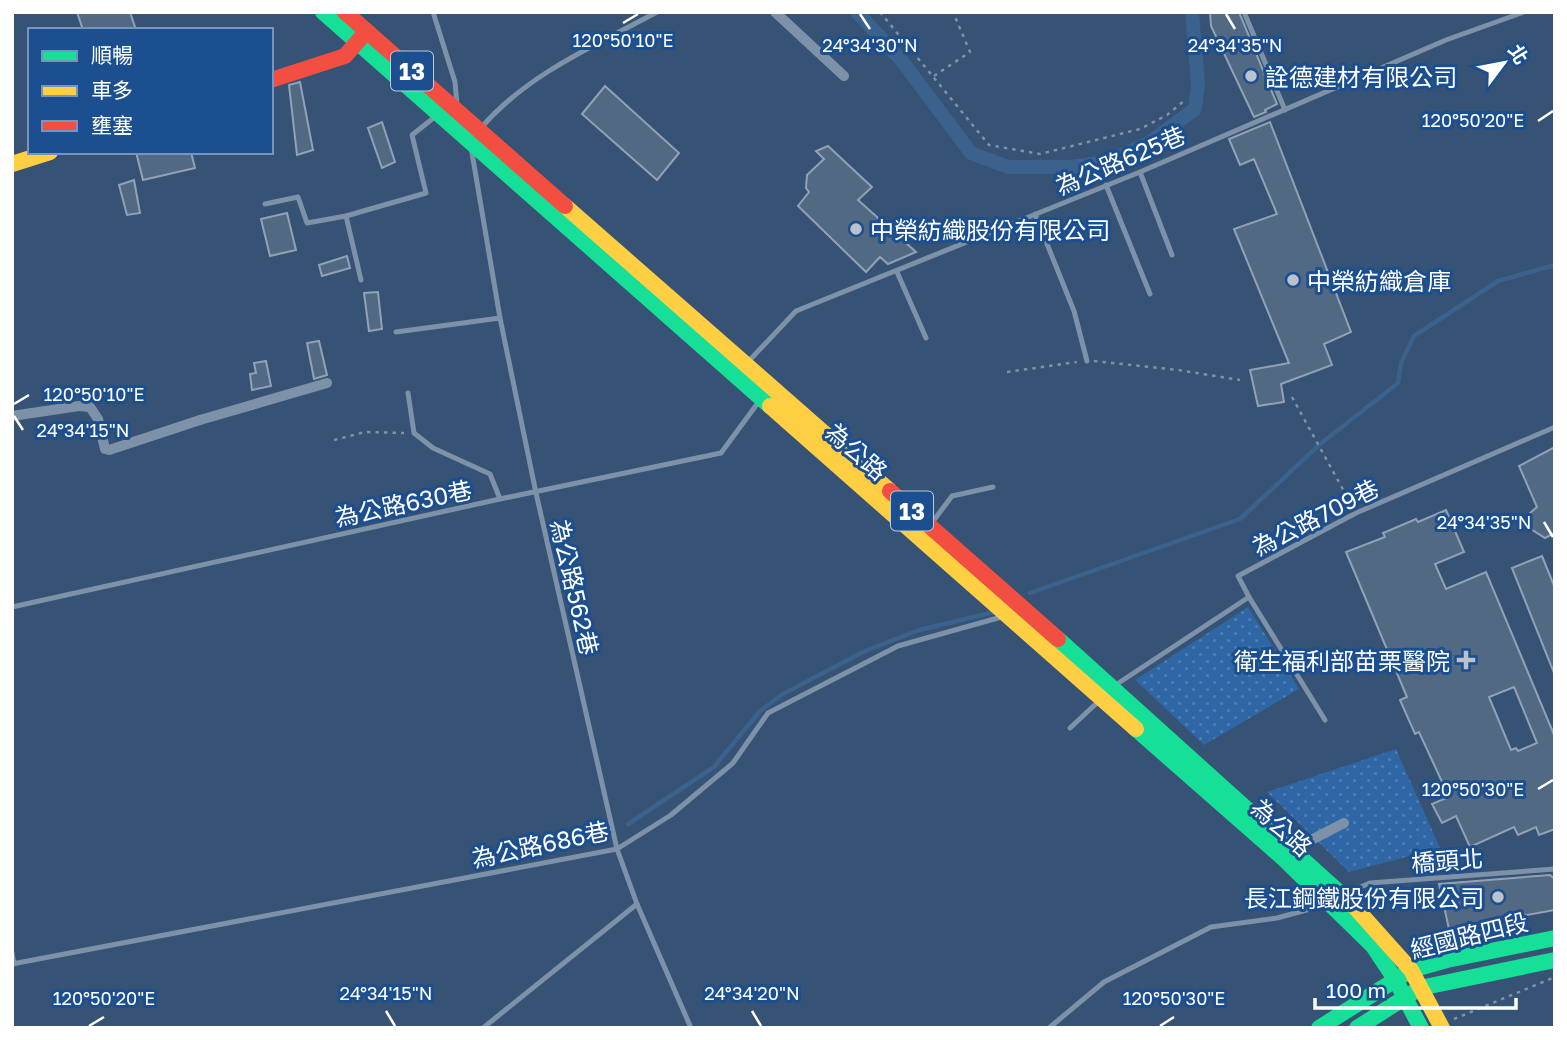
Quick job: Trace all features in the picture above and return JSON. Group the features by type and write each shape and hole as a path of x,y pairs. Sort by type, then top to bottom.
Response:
{"main road":[{"name":"為公路","path":"323,12 363,37 458,112 475,135"},
{"name":"為公路","path":"345,12 363,37 439,114 475,135 1108,692 1338,899 1411,970 1420,988"},
{"path":"273,79 345,56 363,37"},
{"path":"12,164 44,154"},
{"name":"為公路","path":"766,392 930,526 1015,610"},
{"name":"為公路","path":"1338,899 1405,996"},
{"name":"經國路四段","path":"1319,1028 1411,970 1555,938"},
{"name":"經國路四段","path":"1357,1028 1420,988 1555,960"},
{"name":"13","path":"1420,988 1445,1024"},
{"name":"13","path":"1405,996 1421,1028"}],"street":[{"path":"775,12 844,76"},
{"path":"12,416 79,406 90,407 99,419 105,449 109,450 327,383"},
{"path":"1288,854 1344,823"}],"lane":[{"path":"433,12 454,82 458,112"},
{"path":"475,135 491,115 543,74 657,12"},
{"path":"1244,12 1285,110"},
{"name":"為公路625巷","path":"741,369 796,311 1140,172 1446,40 1524,12"},
{"path":"265,204 298,197 306,223 346,216 426,193 412,135 439,114"},
{"name":"為公路562巷","path":"475,135 473,165 500,318 536,493 617,849 637,904 691,1028"},
{"path":"1140,172 1172,255"},
{"path":"1106,185 1150,294"},
{"path":"1035,214 1074,311 1087,361"},
{"path":"346,216 361,280"},
{"path":"897,272 926,338"},
{"path":"397,332 500,318"},
{"name":"為公路630巷","path":"12,607 721,453 766,392"},
{"path":"408,393 414,433 433,448 491,474 500,499"},
{"name":"為公路709巷","path":"1249,597 1238,576 1356,513 1555,427"},
{"path":"930,526 952,496 993,487"},
{"path":"1070,728 1108,692 1249,597 1325,720"},
{"name":"為公路686巷","path":"13,964 617,849 671,815 733,763 768,713 898,646 1015,610"},
{"name":"橋頭北","path":"1049,1028 1104,982 1211,927 1277,918 1338,899 1370,883 1555,869"},
{"path":"482,1028 637,904"},
{"path":"12,953 13,964"}],"path":[{"path":"880,12 989,145 1041,154 1140,130 1167,115 1185,100"},
{"path":"934,76 970,52 953,12"},
{"path":"1007,372 1087,361 1178,370 1240,380"},
{"path":"1292,397 1356,513"},
{"path":"334,440 365,432 414,433"},
{"path":"1445,1024 1555,977"}],"shaded area":[{"path":"1248,607 1299,689 1204,745 1135,680"},
{"path":"1396,749 1440,848 1349,872 1267,792"}],"building":[{"path":"77,12 130,12 135,28 82,28"},
{"name":"詮德建材有限公司","path":"1210,12 1239,12 1277,104 1265,110 1266,112 1254,117 1211,26"},
{"path":"300,82 313,150 297,155 289,85"},
{"path":"605,86 679,153 657,180 582,114"},
{"path":"382,122 395,162 382,168 368,128"},
{"name":"中榮紡織倉庫","path":"1270,122 1351,332 1324,344 1332,365 1281,384 1284,402 1258,406 1250,370 1289,363 1234,229 1277,214 1254,159 1240,165 1229,139"},
{"name":"中榮紡織股份有限公司","path":"828,146 872,187 858,200 916,252 888,264 880,257 866,272 798,206 809,192 806,188 807,175 824,159 816,151"},
{"path":"136,154 192,154 195,168 143,180"},
{"path":"134,180 140,213 127,215 119,185"},
{"path":"287,213 296,250 270,256 261,219"},
{"path":"347,256 350,268 322,276 319,265"},
{"path":"378,292 382,329 369,331 364,293"},
{"path":"319,341 327,375 314,379 307,343"},
{"path":"266,361 271,386 252,390 250,374 256,373 254,363"},
{"path":"1555,447 1555,533 1545,538 1531,529 1530,513 1537,507 1519,466"},
{"path":"1446,510 1464,552 1435,564 1446,589 1486,572 1555,737 1555,829 1539,835 1536,827 1518,835 1514,827 1470,847 1456,816 1442,823 1432,804 1449,797 1419,732 1415,734 1400,700 1407,697 1346,552 1385,537 1383,533 1416,519 1418,522","holes":["1514,687 1537,743 1518,751 1516,748 1511,750 1489,697"]},
{"path":"1542,556 1555,588 1554,673 1512,568"},
{"name":"長江鋼鐵股份有限公司","path":"1550,875 1555,879 1555,910 1449,929 1439,884"}],"waterway":[{"path":"857,12 902,61 971,153 1008,167 1071,167 1107,162 1149,143 1195,109 1198,84 1192,12"},
{"path":"1030,593 1240,519 1319,445 1398,383 1401,363 1414,336 1498,281 1555,265"},
{"path":"628,824 714,767 760,711 783,694 865,651 919,630 995,612"}],"traffic: fast":[{"path":"323,12 770,406"},
{"path":"1058,639 1352,904"},
{"path":"1136,729 1284,859 1373,946 1395,979 1421,1028"},
{"path":"1319,1028 1411,970 1555,938"},
{"path":"1357,1028 1420,988 1555,960"}],"traffic: slow":[{"path":"12,164 44,154"},
{"path":"565,206 890,491"},
{"path":"770,406 1136,729"},
{"path":"1352,904 1411,970 1442,1028"}],"traffic: jam":[{"path":"345,12 565,206"},
{"path":"273,79 345,56 366,32"},
{"path":"890,491 1058,639"}],"place":[{"name":"詮德建材有限公司","path":"1251,76"},
{"name":"中榮紡織股份有限公司","path":"856,229"},
{"name":"中榮紡織倉庫","path":"1293,280"},
{"name":"衛生福利部苗栗醫院","path":"1466,660"},
{"name":"長江鋼鐵股份有限公司","path":"1498,897"}]}
